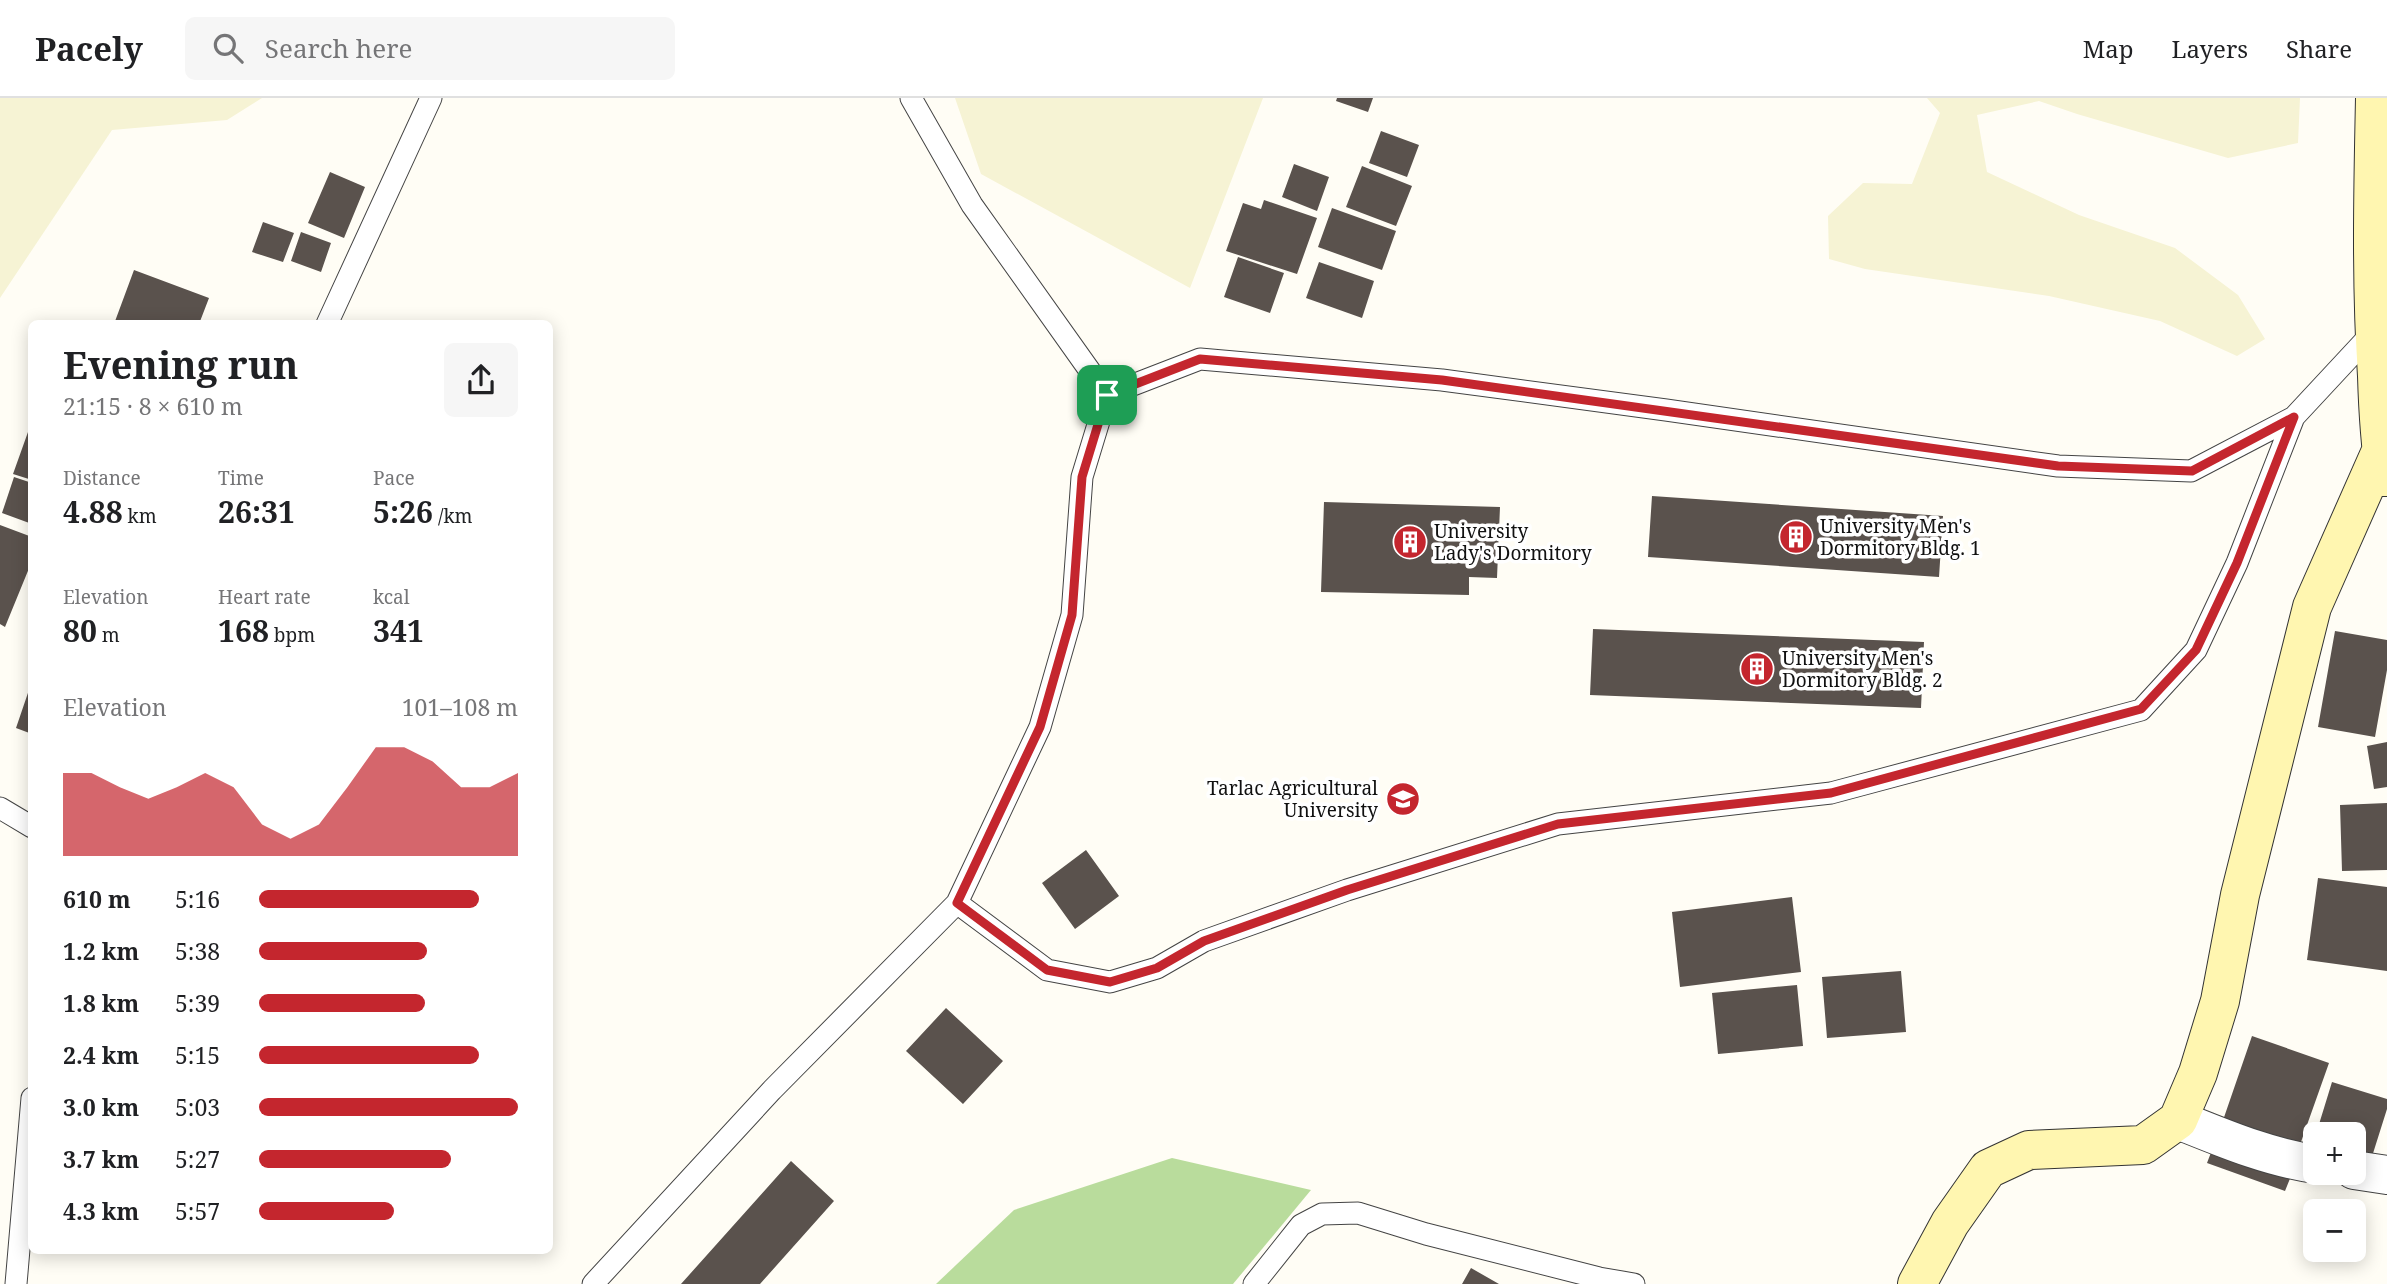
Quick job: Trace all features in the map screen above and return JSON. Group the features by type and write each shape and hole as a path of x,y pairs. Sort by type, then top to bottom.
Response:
{"street":[{"path":"2375,98 2380,238 2374,331 2381,451 2387,492"},
{"path":"1917,1284 1950,1223 1988,1169 2029,1150 2143,1145 2178,1120 2198,1073 2220,1001 2239,895 2312,607 2381,451"},
{"path":"2178,1120 2237,1143 2303,1161"},
{"path":"2366,1172 2387,1175"}],"lane":[{"path":"329,320 431,98"},
{"path":"911,98 972,205 1107,395"},
{"path":"1107,395 1200,359 1442,380 2058,466 2192,471 2294,417 2374,331"},
{"path":"593,1284 772,1090 957,903 1040,727 1072,615 1082,477 1107,395"},
{"path":"957,903 1047,970 1110,982 1157,968 1204,941 1334,895 1558,824 1831,793 2141,709 2196,650 2237,563 2294,417"},
{"path":"0,808 28,825"},
{"path":"16,1284 28,1144"},
{"path":"1254,1284 1301,1225 1322,1214 1358,1213 1426,1234 1599,1278 1634,1284"}],"shaded area":[{"path":"0,98 262,98 227,120 112,130 0,298"},
{"path":"955,98 1263,98 1190,288 981,174"},
{"path":"1927,98 2300,98 2298,143 2228,158 2039,101 1977,115 1987,172 2079,215 2175,248 2238,295 2265,339 2237,356 2160,321 2049,296 1865,269 1829,259 1828,216 1863,183 1912,184 1940,113"}],"green space":[{"path":"1172,1158 1311,1190 1233,1284 936,1284 1014,1210"}],"building":[{"path":"1337,98 1373,98 1368,112 1336,101"},
{"path":"1381,131 1419,145 1407,177 1369,163"},
{"path":"1294,164 1329,177 1317,211 1282,197"},
{"path":"1362,166 1412,186 1396,226 1346,207"},
{"path":"330,172 365,187 344,238 308,223"},
{"path":"1264,200 1317,218 1297,274 1226,251 1243,203 1261,209"},
{"path":"1332,208 1396,231 1382,270 1318,247"},
{"path":"263,222 294,233 283,262 252,252"},
{"path":"301,232 331,243 321,272 291,261"},
{"path":"1238,257 1284,273 1270,313 1224,297"},
{"path":"1319,262 1374,281 1362,318 1306,298"},
{"path":"134,270 209,298 201,320 115,320"},
{"path":"28,432 28,479 13,474"},
{"path":"14,477 28,482 28,523 2,513"},
{"name":"University Men's Dormitory Bldg. 1","path":"1652,496 1943,516 1939,577 1648,557"},
{"name":"University Lady's Dormitory","path":"1324,502 1500,507 1497,578 1469,577 1469,595 1321,592"},
{"path":"0,525 28,536 28,571 5,627 0,624"},
{"name":"University Men's Dormitory Bldg. 2","path":"1593,629 1924,642 1921,708 1590,695"},
{"path":"2335,631 2387,640 2387,670 2375,737 2318,727"},
{"path":"28,693 28,732 16,728"},
{"path":"2387,742 2387,787 2374,789 2367,746"},
{"path":"2387,803 2387,870 2342,871 2340,805"},
{"path":"1086,850 1119,896 1075,929 1042,883"},
{"path":"2318,878 2387,887 2387,971 2307,960"},
{"path":"1792,897 1801,972 1680,987 1672,912"},
{"path":"1901,971 1906,1032 1827,1038 1822,977"},
{"path":"1797,985 1803,1046 1718,1054 1712,993"},
{"path":"946,1008 1003,1061 963,1104 906,1051"},
{"path":"2252,1036 2329,1063 2308,1122 2303,1122 2303,1136 2296,1156 2220,1129"},
{"path":"2332,1082 2387,1099 2387,1109 2369,1166 2366,1165 2366,1122 2320,1122"},
{"path":"2215,1142 2293,1171 2285,1191 2207,1163"},
{"path":"791,1161 834,1201 760,1284 681,1284"},
{"path":"1471,1268 1499,1284 1462,1284"}],"place":[{"name":"University Men's Dormitory Bldg. 1","path":"1796,537"},
{"name":"University Lady's Dormitory","path":"1410,542"},
{"name":"University Men's Dormitory Bldg. 2","path":"1757,669"},
{"name":"Tarlac Agricultural University","path":"1403,799"}],"route":[{"path":"1200,359 1442,380 2058,466 2192,471 2294,417 2237,563 2196,650 2141,709 1831,793 1558,824 1347,890 1204,941 1157,968 1110,982 1047,970 957,903 1040,727 1072,615 1082,477 1107,395 1200,359"}]}
